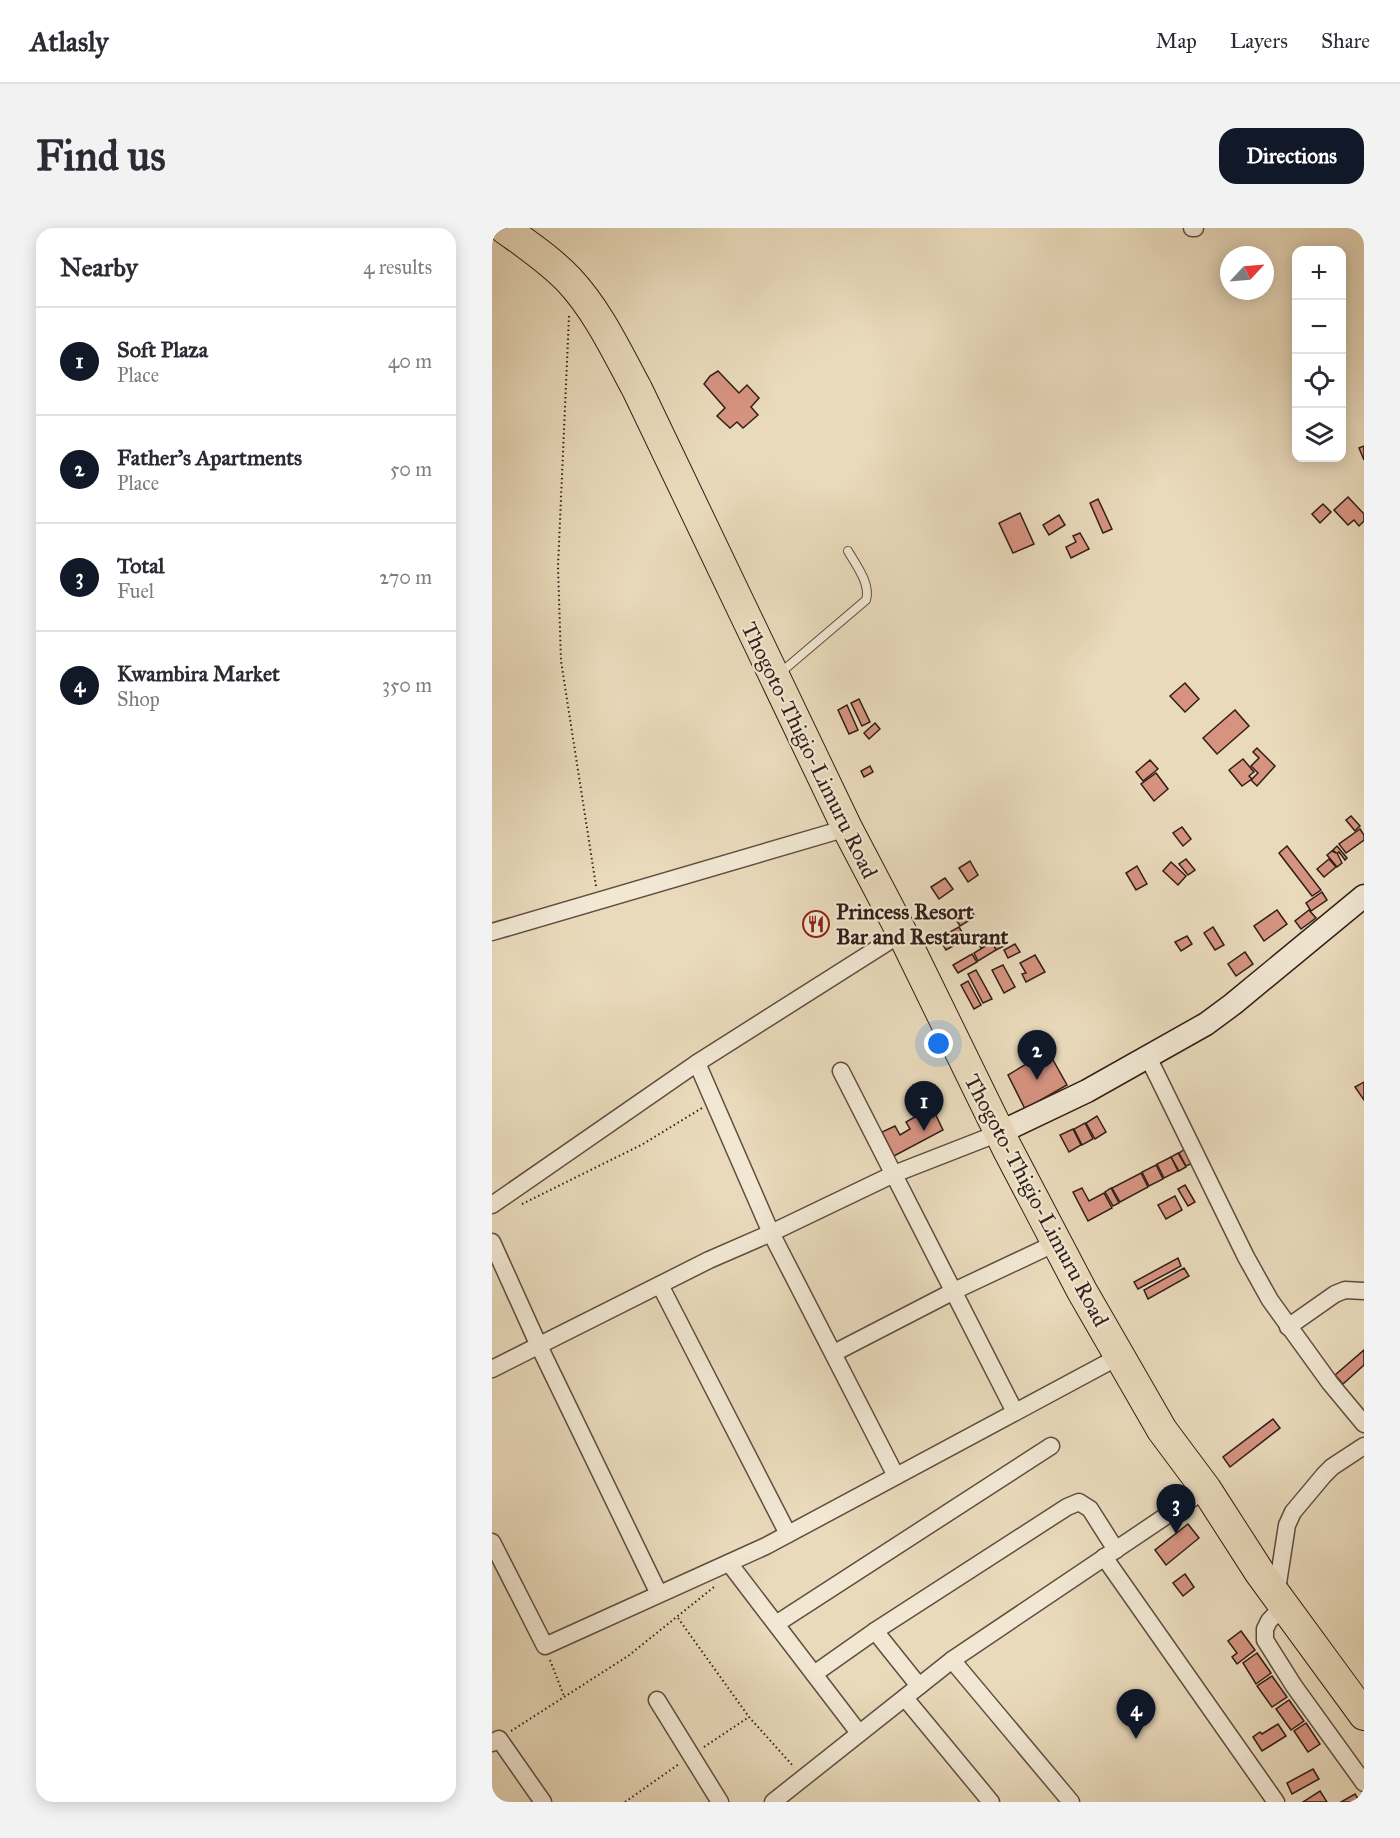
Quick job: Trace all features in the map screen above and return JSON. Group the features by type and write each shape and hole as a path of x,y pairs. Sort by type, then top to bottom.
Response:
{"highway":[{"name":"Thogoto-Thigio-Limuru Road","path":"504,228 531,247 568,280 605,330 637,389 847,828 902,933 999,1133 1082,1291 1162,1430 1206,1489 1280,1601 1360,1701"}],"street":[{"path":"492,932 847,828"},
{"path":"492,1369 709,1260 894,1174 999,1133 1087,1091 1206,1024 1364,896"},
{"path":"492,1205 697,1063 902,933"},
{"path":"1148,1057 1246,1257 1270,1300 1288,1327 1364,1424"},
{"path":"697,1063 771,1233 896,1476"},
{"path":"841,1071 1016,1412"},
{"path":"492,1242 539,1346 659,1594"},
{"path":"834,1353 954,1291 1058,1242"},
{"path":"660,1285 788,1534"},
{"path":"1288,1327 1335,1294 1345,1290 1364,1291"},
{"path":"492,1542 545,1646 659,1594 732,1566 1120,1356"},
{"path":"776,1624 1051,1446"},
{"path":"1364,1446 1323,1475 1293,1512 1287,1525 1280,1601 1265,1629 1265,1640 1294,1686 1364,1783"},
{"path":"773,1802 952,1660 1206,1489"},
{"path":"814,1674 875,1631 1067,1507 1079,1502 1090,1509 1110,1553 1276,1802"},
{"path":"732,1566 859,1733"},
{"path":"875,1631 920,1686"},
{"path":"952,1660 1071,1802"},
{"path":"905,1698 991,1802"},
{"path":"657,1700 720,1802"},
{"path":"495,1741 543,1802"}],"lane":[{"path":"774,679 866,600 868,594 866,585 849,551"}],"path":[{"path":"568,280 569,329 558,567 561,661 598,902"},
{"path":"521,1204 643,1144 713,1101"},
{"path":"495,1741 628,1656 677,1617 732,1566"},
{"path":"677,1617 749,1717 804,1778"},
{"path":"545,1646 565,1697"}],"building":[{"path":"718,371 739,393 747,385 759,398 751,407 758,415 743,428 737,422 730,428 717,416 725,408 704,384"},
{"path":"1364,446 1364,460 1359,448"},
{"path":"1348,497 1364,514 1364,521 1359,526 1354,520 1348,525 1334,510"},
{"path":"1098,499 1112,529 1103,533 1090,503"},
{"path":"1323,504 1331,512 1320,523 1312,514"},
{"path":"1020,513 1034,544 1013,553 999,523"},
{"path":"1059,515 1065,525 1049,535 1043,525"},
{"path":"1080,533 1089,549 1071,558 1066,547 1076,542 1073,536"},
{"path":"1185,683 1199,699 1185,712 1170,696"},
{"path":"859,699 870,722 862,726 851,703"},
{"path":"847,705 858,730 849,734 838,710"},
{"path":"1235,710 1249,726 1217,754 1203,738"},
{"path":"875,723 880,729 869,739 864,733"},
{"path":"1257,748 1275,766 1257,786 1251,780 1258,773 1251,766 1259,758 1253,752"},
{"path":"1243,759 1254,772 1249,776 1252,779 1242,786 1229,770"},
{"path":"1150,760 1158,769 1143,781 1136,772"},
{"path":"870,766 873,772 864,777 861,771"},
{"path":"1156,773 1168,789 1154,801 1141,784"},
{"path":"1351,816 1360,826 1355,831 1346,820"},
{"path":"1182,827 1191,839 1183,846 1173,833"},
{"path":"1360,829 1364,840 1346,853 1339,844"},
{"path":"1287,846 1321,890 1312,896 1279,853"},
{"path":"1337,846 1347,858 1345,860 1339,852 1337,853 1342,863 1337,867 1327,855 1332,851 1336,853 1333,850"},
{"path":"1186,859 1195,870 1188,875 1179,864"},
{"path":"1329,859 1336,867 1324,877 1317,869"},
{"path":"970,861 978,875 968,882 959,868"},
{"path":"1171,862 1186,876 1178,885 1163,871"},
{"path":"1137,866 1147,884 1136,890 1126,873"},
{"path":"945,878 953,889 939,899 931,887"},
{"path":"1322,892 1327,900 1311,911 1306,903"},
{"path":"970,907 975,917 960,926 954,916"},
{"path":"1277,910 1287,924 1264,941 1254,926"},
{"path":"1309,910 1316,918 1301,929 1295,921"},
{"path":"959,927 966,939 946,950 939,938"},
{"path":"1213,927 1224,945 1215,950 1204,933"},
{"path":"1187,936 1192,944 1181,951 1175,942"},
{"path":"999,937 1004,946 996,950 992,941"},
{"path":"988,938 990,943 981,948 978,943"},
{"path":"992,942 996,950 978,961 974,953"},
{"path":"1015,944 1020,952 1008,958 1004,950"},
{"path":"1245,952 1253,964 1236,976 1228,964"},
{"path":"972,954 977,962 958,973 953,965"},
{"path":"1035,955 1045,972 1026,982 1022,974 1026,973 1020,963"},
{"path":"1003,965 1015,987 1004,993 992,970"},
{"path":"976,970 992,999 983,1003 968,974"},
{"path":"968,981 981,1005 974,1009 961,985"},
{"path":"1048,1051 1067,1085 1025,1109 1008,1075"},
{"path":"1364,1082 1364,1100 1355,1087"},
{"path":"932,1107 943,1130 894,1156 882,1132 895,1126 900,1135 910,1129 906,1122"},
{"path":"1097,1116 1106,1132 1095,1139 1086,1123"},
{"path":"1085,1123 1093,1139 1082,1145 1074,1129"},
{"path":"1073,1129 1081,1145 1069,1152 1060,1135"},
{"path":"1185,1149 1193,1163 1186,1166 1179,1153"},
{"path":"1178,1153 1186,1167 1179,1171 1171,1157"},
{"path":"1171,1157 1178,1171 1164,1178 1157,1164"},
{"path":"1156,1165 1163,1179 1149,1186 1142,1172"},
{"path":"1141,1173 1148,1187 1120,1202 1112,1188"},
{"path":"1185,1185 1195,1202 1188,1206 1178,1189"},
{"path":"1082,1188 1089,1201 1104,1193 1112,1208 1088,1221 1073,1192"},
{"path":"1111,1188 1119,1203 1113,1206 1105,1192"},
{"path":"1175,1196 1182,1210 1166,1219 1158,1205"},
{"path":"1178,1258 1181,1266 1138,1289 1134,1282"},
{"path":"1184,1268 1189,1276 1148,1299 1144,1290"},
{"path":"1364,1350 1364,1365 1343,1384 1335,1375"},
{"path":"1273,1419 1280,1428 1230,1467 1223,1457"},
{"path":"1188,1524 1199,1538 1166,1565 1155,1550"},
{"path":"1185,1574 1194,1587 1183,1596 1173,1583"},
{"path":"1241,1631 1255,1650 1237,1664 1232,1657 1237,1653 1228,1641"},
{"path":"1257,1653 1271,1673 1256,1684 1243,1663"},
{"path":"1272,1676 1287,1697 1272,1707 1257,1686"},
{"path":"1289,1700 1304,1721 1291,1730 1276,1709"},
{"path":"1306,1723 1320,1744 1308,1752 1294,1731"},
{"path":"1278,1724 1286,1736 1262,1751 1253,1737"},
{"path":"1313,1769 1319,1779 1292,1794 1287,1783"},
{"path":"1320,1791 1327,1802 1303,1802"},
{"path":"1355,1794 1360,1802 1341,1802"}],"place":[{"name":"Princess Resort Bar and Restaurant","path":"816,924"},
{"name":"Father's Apartments","path":"1037,1080"},
{"name":"Soft Plaza","path":"924,1131"},
{"name":"Total","path":"1176,1534"},
{"name":"Kwambira Market","path":"1136,1739"}]}
